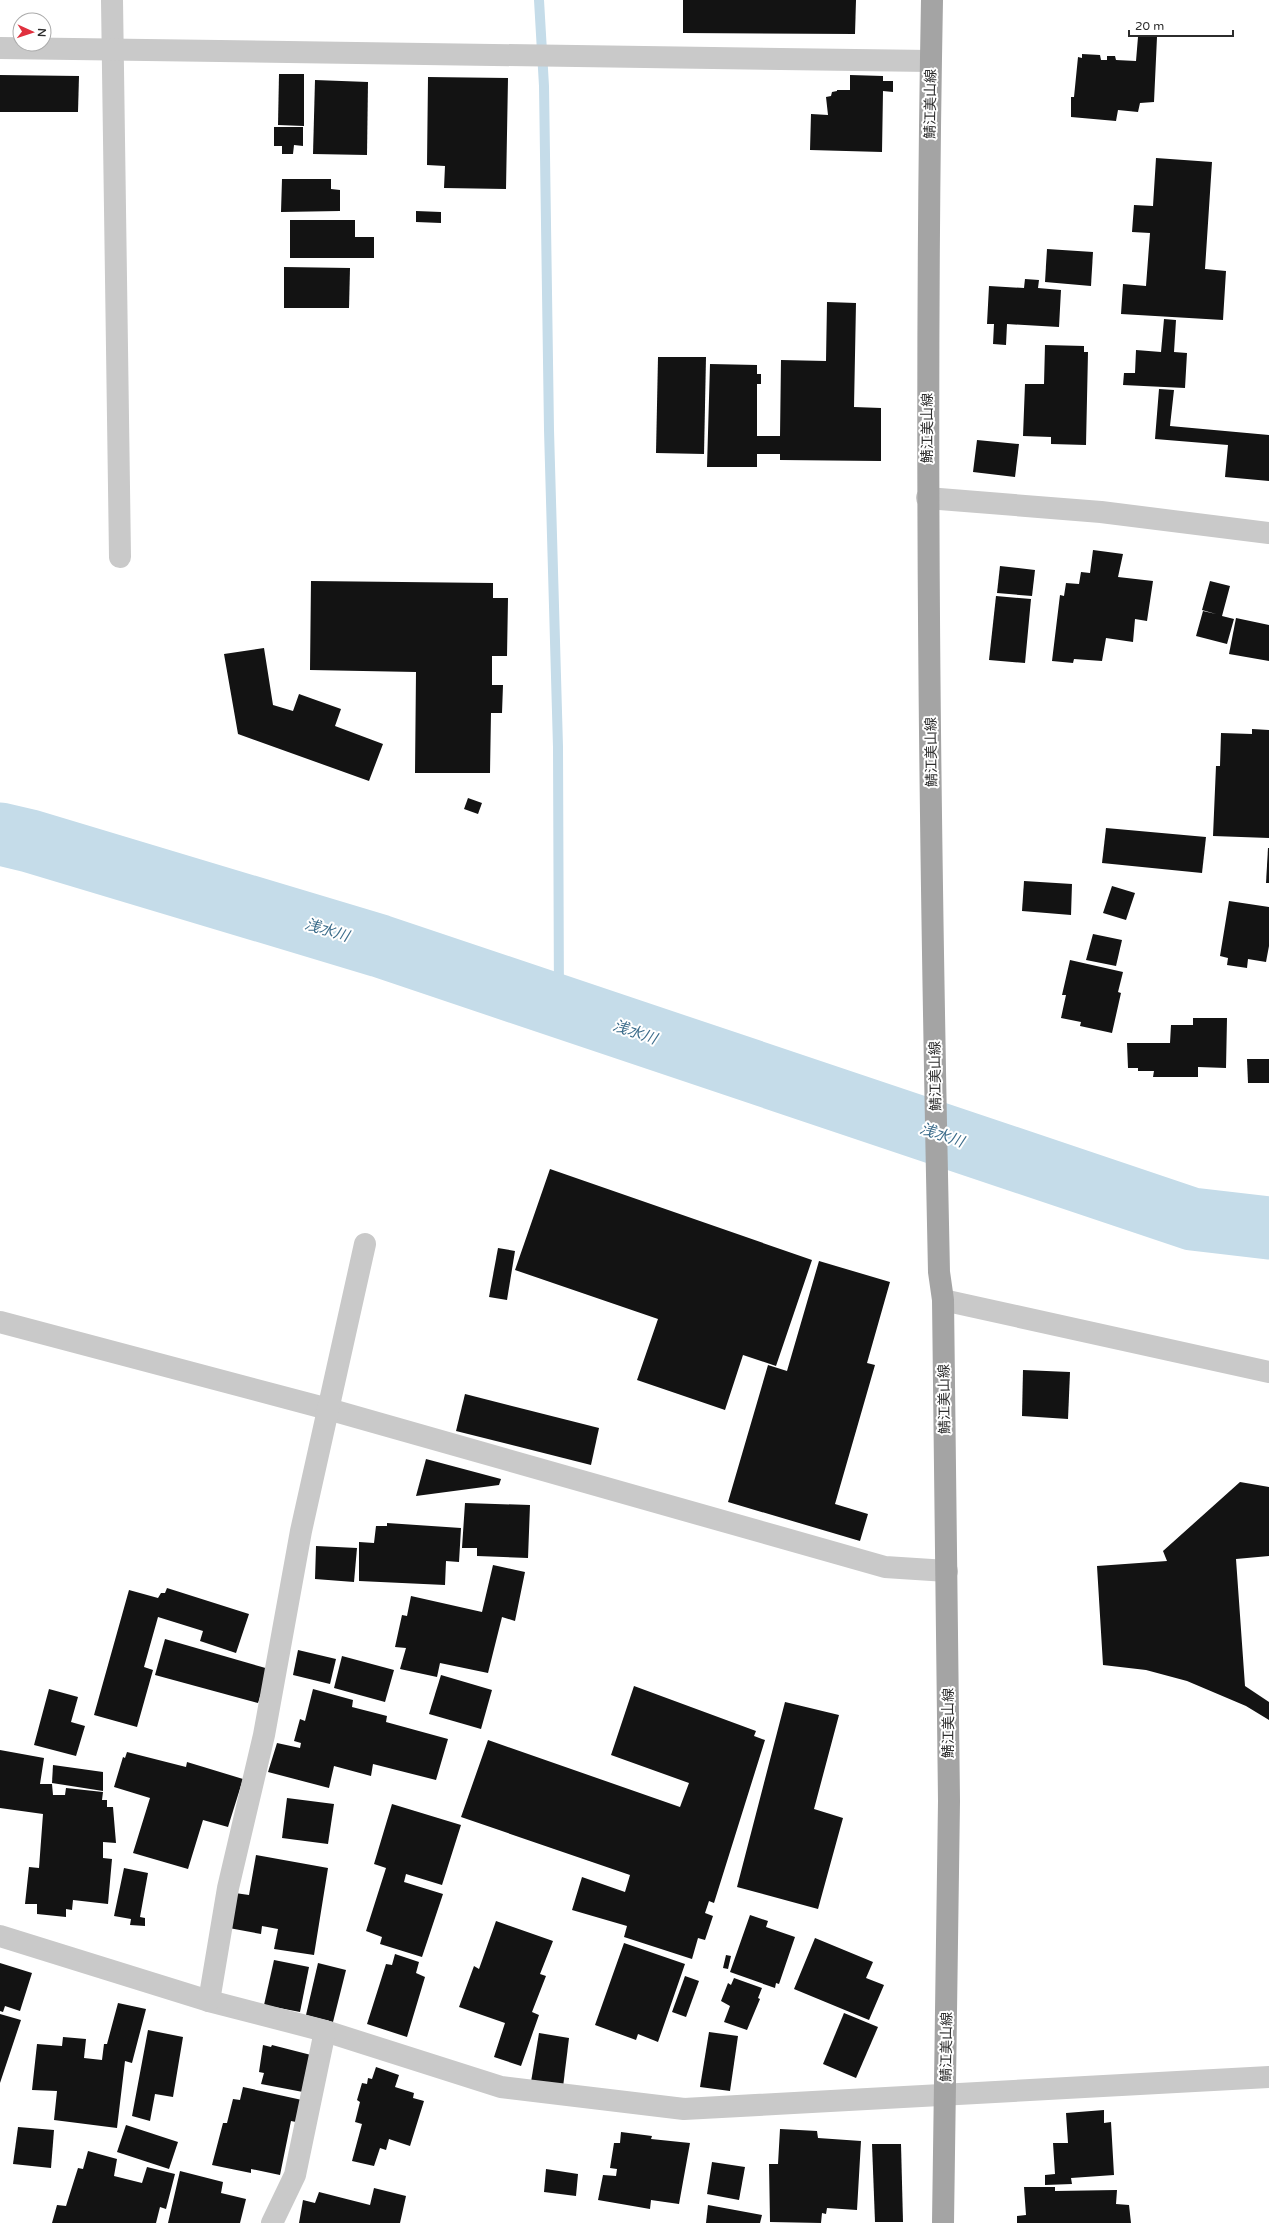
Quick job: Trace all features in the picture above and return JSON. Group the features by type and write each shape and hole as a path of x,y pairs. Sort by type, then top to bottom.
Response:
{"main road":[{"name":"鯖江美山線","path":"932,0 930,60 927,498 935,1076 940,1272 943,1300 949,1801 943,2223"}],"street":[{"path":"112,0 120,558"},
{"path":"0,48 930,60"},
{"path":"927,498 1101,512 1269,533"},
{"path":"209,2001 228,1888 264,1735 301,1531 365,1244"},
{"path":"943,1300 1269,1372"},
{"path":"0,1322 328,1409 885,1567 947,1571"},
{"path":"0,1936 209,2001 324,2031 501,2087 684,2109 1269,2077"},
{"path":"272,2223 295,2176 324,2031"}],"building":[{"path":"683,0 856,0 855,34 683,33"},
{"path":"1138,37 1157,37 1154,102 1140,103 1138,112 1118,110 1116,121 1071,117 1071,97 1074,97 1078,57 1082,58 1082,54 1100,55 1101,60 1107,60 1107,56 1115,56 1116,60 1136,61"},
{"path":"279,74 304,74 304,126 278,125"},
{"path":"0,75 79,76 78,112 0,112"},
{"path":"850,75 883,76 883,81 893,81 893,92 883,91 882,152 810,150 811,114 828,115 826,97 831,96 832,92 837,90 850,90"},
{"path":"428,77 508,78 506,189 444,188 445,166 427,165"},
{"path":"315,80 368,82 367,155 313,154"},
{"path":"274,127 303,127 303,146 294,145 293,154 282,154 282,146 274,146"},
{"path":"1156,158 1212,162 1205,269 1226,271 1223,320 1121,314 1123,284 1146,286 1150,233 1132,232 1134,205 1153,206"},
{"path":"282,179 331,179 331,189 340,190 340,211 281,212"},
{"path":"416,211 441,212 441,223 416,222"},
{"path":"290,220 355,220 355,237 374,237 374,258 290,258"},
{"path":"1047,249 1093,252 1091,286 1045,282"},
{"path":"284,267 350,268 349,308 284,308"},
{"path":"1025,279 1039,280 1038,288 1061,290 1059,327 1007,324 1006,345 993,344 994,324 987,324 989,286 1024,288"},
{"path":"827,302 856,303 854,407 881,408 881,461 780,460 780,454 757,454 757,467 707,467 710,364 757,365 757,374 761,374 761,384 757,384 757,436 780,436 781,360 826,361"},
{"path":"1164,319 1176,320 1174,352 1187,353 1185,388 1123,385 1124,373 1135,373 1136,350 1161,352"},
{"path":"1045,345 1084,346 1084,352 1088,352 1086,445 1051,444 1051,437 1023,436 1025,384 1044,384"},
{"path":"658,357 706,357 704,454 656,453"},
{"path":"1159,389 1174,390 1170,426 1269,435 1269,481 1225,477 1228,445 1155,439"},
{"path":"977,440 1019,444 1015,477 973,472"},
{"path":"1093,550 1123,554 1118,577 1153,581 1147,621 1135,619 1133,642 1106,638 1102,661 1074,659 1073,663 1052,661 1060,595 1064,596 1066,583 1079,584 1081,572 1090,573"},
{"path":"1000,566 1035,570 1032,596 997,593"},
{"path":"311,581 493,583 493,598 508,598 507,656 492,656 492,685 503,685 502,713 491,713 490,773 415,773 416,672 310,670"},
{"path":"1210,581 1230,586 1222,616 1234,619 1227,644 1196,636 1203,611 1216,614 1202,610"},
{"path":"996,596 1031,599 1025,663 989,660"},
{"path":"1236,618 1269,625 1269,661 1229,654"},
{"path":"264,648 273,705 293,711 299,694 341,709 335,726 383,744 369,781 238,734 224,654"},
{"path":"1252,729 1269,730 1269,838 1213,836 1216,766 1220,766 1221,733 1252,734"},
{"path":"468,798 482,803 478,814 464,809"},
{"path":"1106,828 1206,837 1202,873 1102,863"},
{"path":"1268,848 1269,883 1266,883"},
{"path":"1024,881 1072,884 1071,915 1022,911"},
{"path":"1112,886 1135,893 1126,920 1103,913"},
{"path":"1229,901 1269,907 1269,946 1266,962 1248,959 1247,968 1227,965 1228,958 1220,956"},
{"path":"1093,934 1122,940 1116,966 1086,960"},
{"path":"1070,960 1123,972 1118,992 1121,993 1112,1033 1080,1026 1081,1022 1061,1018 1066,995 1062,995"},
{"path":"1193,1018 1227,1018 1226,1068 1198,1067 1198,1077 1153,1077 1154,1071 1138,1071 1138,1068 1128,1068 1127,1043 1170,1043 1171,1025 1193,1025"},
{"path":"1247,1059 1269,1059 1269,1083 1248,1083"},
{"path":"550,1169 812,1260 776,1366 743,1355 725,1410 637,1380 658,1319 515,1270"},
{"path":"498,1248 515,1251 507,1300 489,1297"},
{"path":"819,1261 890,1282 867,1363 875,1365 835,1504 868,1514 860,1541 728,1502 768,1365 787,1371"},
{"path":"1023,1370 1070,1372 1068,1419 1022,1416"},
{"path":"465,1394 599,1428 591,1465 456,1431"},
{"path":"426,1459 501,1479 499,1485 416,1496"},
{"path":"1240,1482 1269,1487 1269,1556 1236,1559 1245,1686 1269,1702 1269,1720 1246,1706 1187,1681 1146,1670 1103,1665 1097,1566 1167,1561 1163,1551"},
{"path":"465,1503 530,1505 528,1558 477,1556 477,1548 462,1548"},
{"path":"387,1523 461,1528 459,1562 446,1561 445,1585 359,1581 359,1542 374,1543 376,1526 387,1526"},
{"path":"316,1546 357,1548 354,1582 315,1579"},
{"path":"493,1565 525,1572 515,1621 502,1617 488,1673 440,1663 437,1677 400,1669 406,1648 395,1647 402,1615 407,1616 411,1596 482,1612"},
{"path":"167,1588 249,1614 236,1653 200,1641 203,1631 158,1617 144,1667 153,1670 137,1727 94,1715 129,1590 158,1598 161,1593 165,1593"},
{"path":"165,1639 269,1669 258,1703 155,1675"},
{"path":"298,1650 336,1659 330,1684 293,1675"},
{"path":"342,1656 394,1670 385,1702 334,1688"},
{"path":"441,1675 492,1690 481,1729 429,1714"},
{"path":"634,1686 756,1731 754,1736 765,1740 714,1903 709,1901 705,1913 713,1916 705,1940 698,1938 692,1959 624,1937 627,1926 572,1910 582,1877 625,1892 630,1875 461,1817 488,1740 680,1807 689,1783 611,1755"},
{"path":"49,1689 78,1697 71,1722 85,1726 76,1756 34,1745"},
{"path":"313,1689 353,1700 352,1707 387,1716 386,1722 448,1739 436,1780 373,1764 371,1776 334,1766 329,1788 268,1772 277,1743 300,1748 301,1743 294,1741 300,1719 305,1721"},
{"path":"785,1702 839,1715 814,1809 843,1818 818,1909 737,1887"},
{"path":"0,1750 44,1758 40,1784 52,1784 53,1795 65,1795 66,1788 103,1792 102,1800 107,1800 107,1807 113,1807 116,1843 103,1842 103,1858 112,1859 108,1904 73,1900 72,1910 66,1909 66,1917 37,1914 37,1904 25,1904 29,1867 39,1868 43,1814 0,1808"},
{"path":"127,1752 186,1767 187,1762 243,1779 228,1827 203,1820 188,1869 133,1853 150,1798 114,1787 123,1757 125,1758"},
{"path":"53,1765 103,1772 103,1791 52,1783"},
{"path":"287,1798 334,1804 328,1844 282,1838"},
{"path":"392,1804 461,1825 442,1885 406,1874 404,1882 443,1894 422,1957 380,1944 382,1937 366,1931 386,1868 374,1864"},
{"path":"256,1855 328,1868 314,1955 274,1949 278,1929 262,1926 261,1934 229,1928 235,1893 249,1895"},
{"path":"124,1868 148,1873 140,1917 145,1918 145,1926 130,1925 131,1919 114,1916"},
{"path":"750,1915 768,1921 766,1927 795,1937 779,1984 776,1983 775,1988 730,1972"},
{"path":"496,1921 553,1941 540,1974 546,1976 532,2012 539,2015 521,2066 494,2057 505,2023 459,2007 474,1966 479,1969"},
{"path":"815,1938 873,1962 866,1978 884,1985 869,2020 794,1989"},
{"path":"624,1943 685,1964 658,2042 638,2034 636,2040 595,2025"},
{"path":"395,1954 419,1962 416,1973 425,1977 407,2037 367,2024 386,1964 392,1965"},
{"path":"726,1955 731,1956 728,1969 723,1968"},
{"path":"274,1960 309,1967 300,2012 264,2005"},
{"path":"0,1963 32,1973 20,2011 5,2006 3,2012 0,2011"},
{"path":"318,1963 346,1970 333,2022 306,2015"},
{"path":"685,1976 699,1981 686,2017 672,2012"},
{"path":"734,1978 762,1988 758,1998 760,1999 747,2030 724,2022 730,2006 721,2001 728,1983 731,1985"},
{"path":"118,2003 146,2009 132,2063 125,2061 117,2128 54,2120 57,2091 32,2090 37,2044 62,2046 63,2037 86,2039 84,2058 102,2060 104,2044 107,2044"},
{"path":"844,2013 878,2027 856,2078 823,2064"},
{"path":"0,2014 21,2020 0,2083"},
{"path":"148,2030 183,2037 173,2097 155,2094 150,2121 132,2116"},
{"path":"709,2032 738,2036 730,2091 700,2087"},
{"path":"539,2033 569,2038 563,2087 531,2082"},
{"path":"263,2045 271,2047 272,2045 311,2055 303,2092 261,2084 264,2073 259,2072"},
{"path":"376,2067 399,2075 395,2087 414,2093 413,2098 424,2101 410,2146 389,2139 386,2150 380,2148 374,2166 352,2161 362,2124 355,2122 360,2102 357,2100 362,2083 367,2084 368,2078 372,2079"},
{"path":"243,2087 302,2100 296,2122 291,2121 280,2175 251,2169 251,2173 212,2165 223,2123 227,2123 233,2099 240,2100"},
{"path":"1104,2110 1104,2123 1111,2122 1114,2175 1071,2178 1072,2184 1045,2185 1045,2175 1055,2174 1053,2143 1068,2143 1066,2113"},
{"path":"126,2125 178,2142 169,2169 117,2152"},
{"path":"18,2127 54,2130 51,2168 13,2164"},
{"path":"780,2129 817,2131 818,2138 861,2141 857,2210 827,2208 826,2214 822,2213 821,2223 770,2222 769,2164 778,2164"},
{"path":"621,2132 652,2136 651,2139 690,2143 679,2204 651,2200 650,2209 598,2200 603,2175 616,2176 617,2169 610,2168 614,2143 620,2143"},
{"path":"872,2144 901,2144 903,2222 875,2222"},
{"path":"88,2151 117,2159 114,2176 142,2183 147,2167 175,2174 166,2209 160,2207 156,2223 52,2223 57,2205 66,2206 78,2168 83,2169"},
{"path":"712,2162 745,2167 739,2200 707,2194"},
{"path":"546,2169 578,2174 576,2196 544,2192"},
{"path":"180,2171 223,2182 221,2193 246,2199 240,2223 168,2223"},
{"path":"1024,2187 1055,2187 1055,2191 1117,2190 1116,2204 1129,2205 1131,2223 1017,2223 1017,2216 1026,2215"},
{"path":"374,2188 406,2196 400,2223 299,2223 303,2200 315,2203 319,2192 370,2205"},
{"path":"708,2205 762,2215 760,2223 706,2223"}],"waterway":[{"path":"539,0 544,86 549,430 558,747 559,1006"},
{"name":"浅水川","path":"0,834 30,841 380,946 1192,1219 1269,1228"}]}
